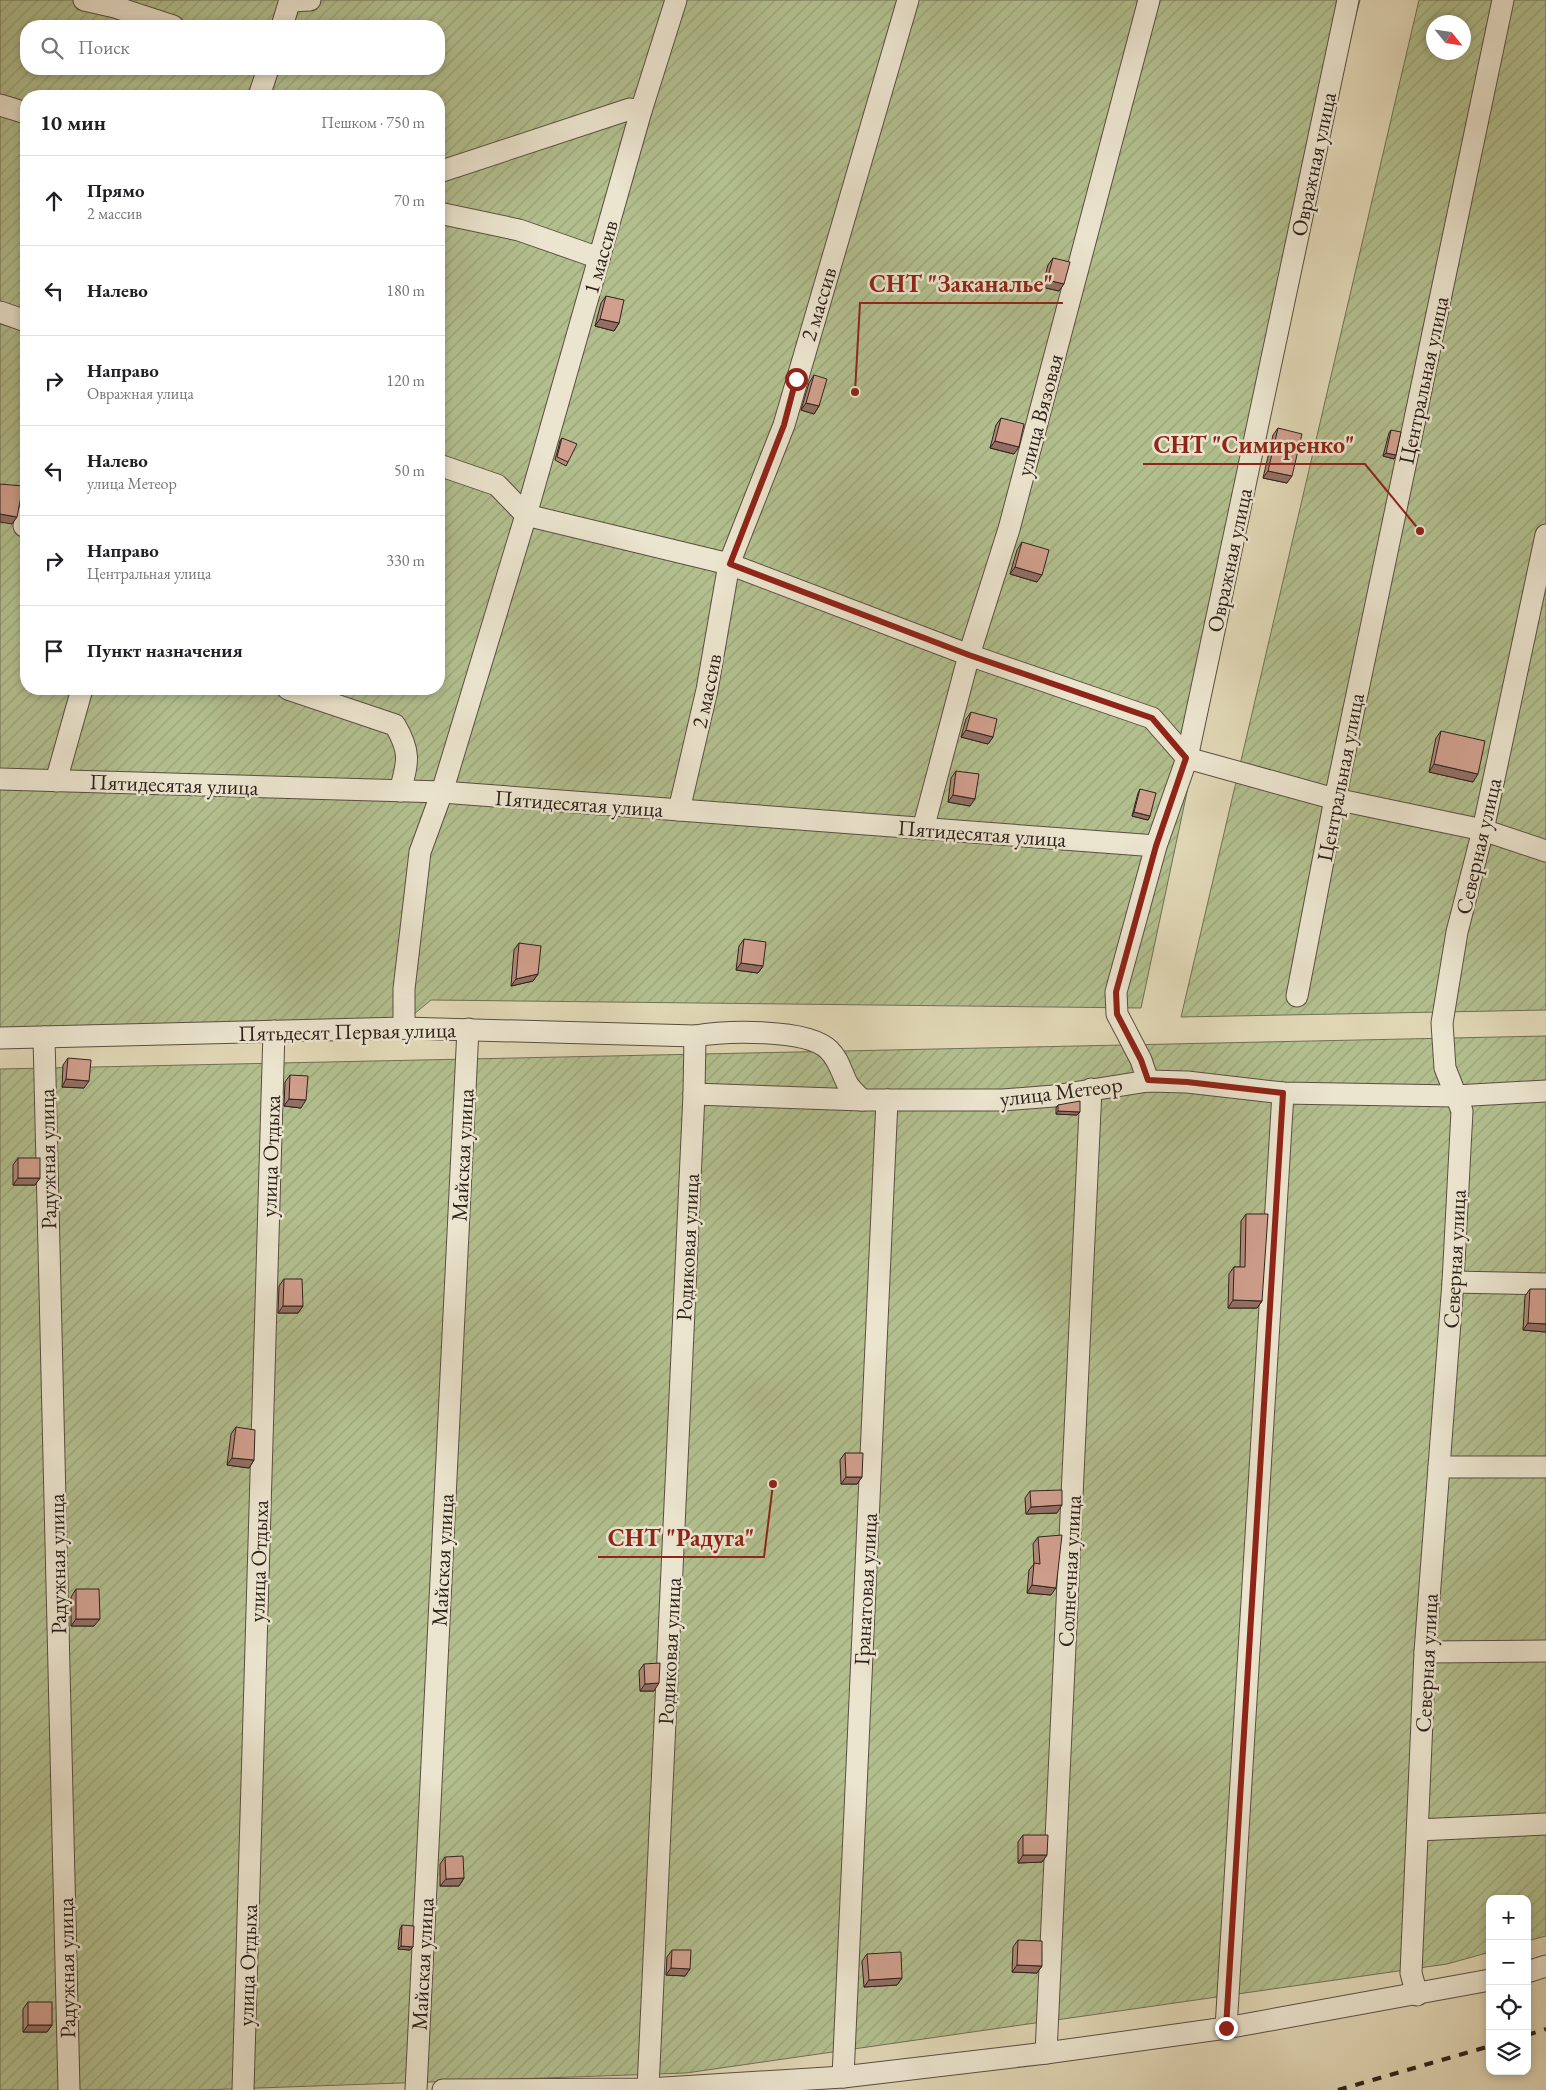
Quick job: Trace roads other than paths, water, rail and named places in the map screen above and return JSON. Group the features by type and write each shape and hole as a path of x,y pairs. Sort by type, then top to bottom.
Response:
{"street":[{"path":"84,0 115,4 157,20"},
{"path":"285,20 297,0"},
{"name":"1 массив","path":"404,1028 404,989 420,852 442,792 526,515 641,111 676,0"},
{"name":"2 массив","path":"680,810 707,690 730,564 784,425 908,0"},
{"name":"улица Вязовая","path":"923,829 969,655 1009,530 1149,0"},
{"name":"Овражная улица","path":"1148,1080 1141,1060 1117,1014 1116,992 1156,846 1186,758 1348,0"},
{"name":"Центральная улица","path":"1297,996 1335,799 1503,0"},
{"path":"261,90 266,75"},
{"path":"0,105 20,111"},
{"path":"445,170 630,108 641,111"},
{"path":"445,214 519,230 599,258"},
{"path":"0,312 20,319"},
{"path":"445,467 497,485 526,515 730,564 969,655 1152,718 1186,758 1335,799 1483,830 1546,851"},
{"name":"Северная улица","path":"1417,1995 1412,1973 1425,1652 1454,1282 1462,1111 1445,1068 1442,1023 1457,932 1483,830 1546,535"},
{"path":"56,781 80,695"},
{"path":"306,695 395,725 405,742 407,766 400,791"},
{"name":"Пятидесятая улица","path":"0,779 442,792 1156,846"},
{"name":"Пятьдесят Первая улица","path":"0,1038 404,1028 695,1036 720,1032 773,1033 810,1041 828,1048 840,1063 848,1085 862,1100"},
{"name":"Майская улица","path":"416,2090 468,1029"},
{"name":"улица Отдыха","path":"243,2090 274,1031"},
{"path":"694,1094 695,1036"},
{"name":"Радужная улица","path":"44,1037 69,2090"},
{"name":"улица Метеор","path":"694,1094 862,1100 1003,1100 1054,1096 1148,1080 1187,1082 1283,1093 1455,1096 1546,1091"},
{"name":"Солнечная улица","path":"1046,2053 1091,1089"},
{"path":"1226,2028 1283,1093"},
{"name":"Родиковая улица","path":"648,2089 694,1094"},
{"name":"Гранатовая улица","path":"843,2078 887,1100"},
{"path":"1454,1282 1546,1284"},
{"path":"1440,1467 1546,1467"},
{"path":"1425,1652 1546,1651"},
{"path":"1418,1830 1546,1824"},
{"path":"1531,1971 1546,1966"},
{"path":"443,2090 648,2089 843,2078 1226,2028 1417,1995 1486,1981"}],"railway":[{"path":"1531,2034 1546,2029"},
{"path":"1338,2090 1486,2047"}],"place":[{"name":"СНТ \"Заканалье\"","path":"855,392"},
{"name":"СНТ \"Симиренко\"","path":"1420,531"},
{"name":"СНТ \"Радуга\"","path":"773,1484"}]}
